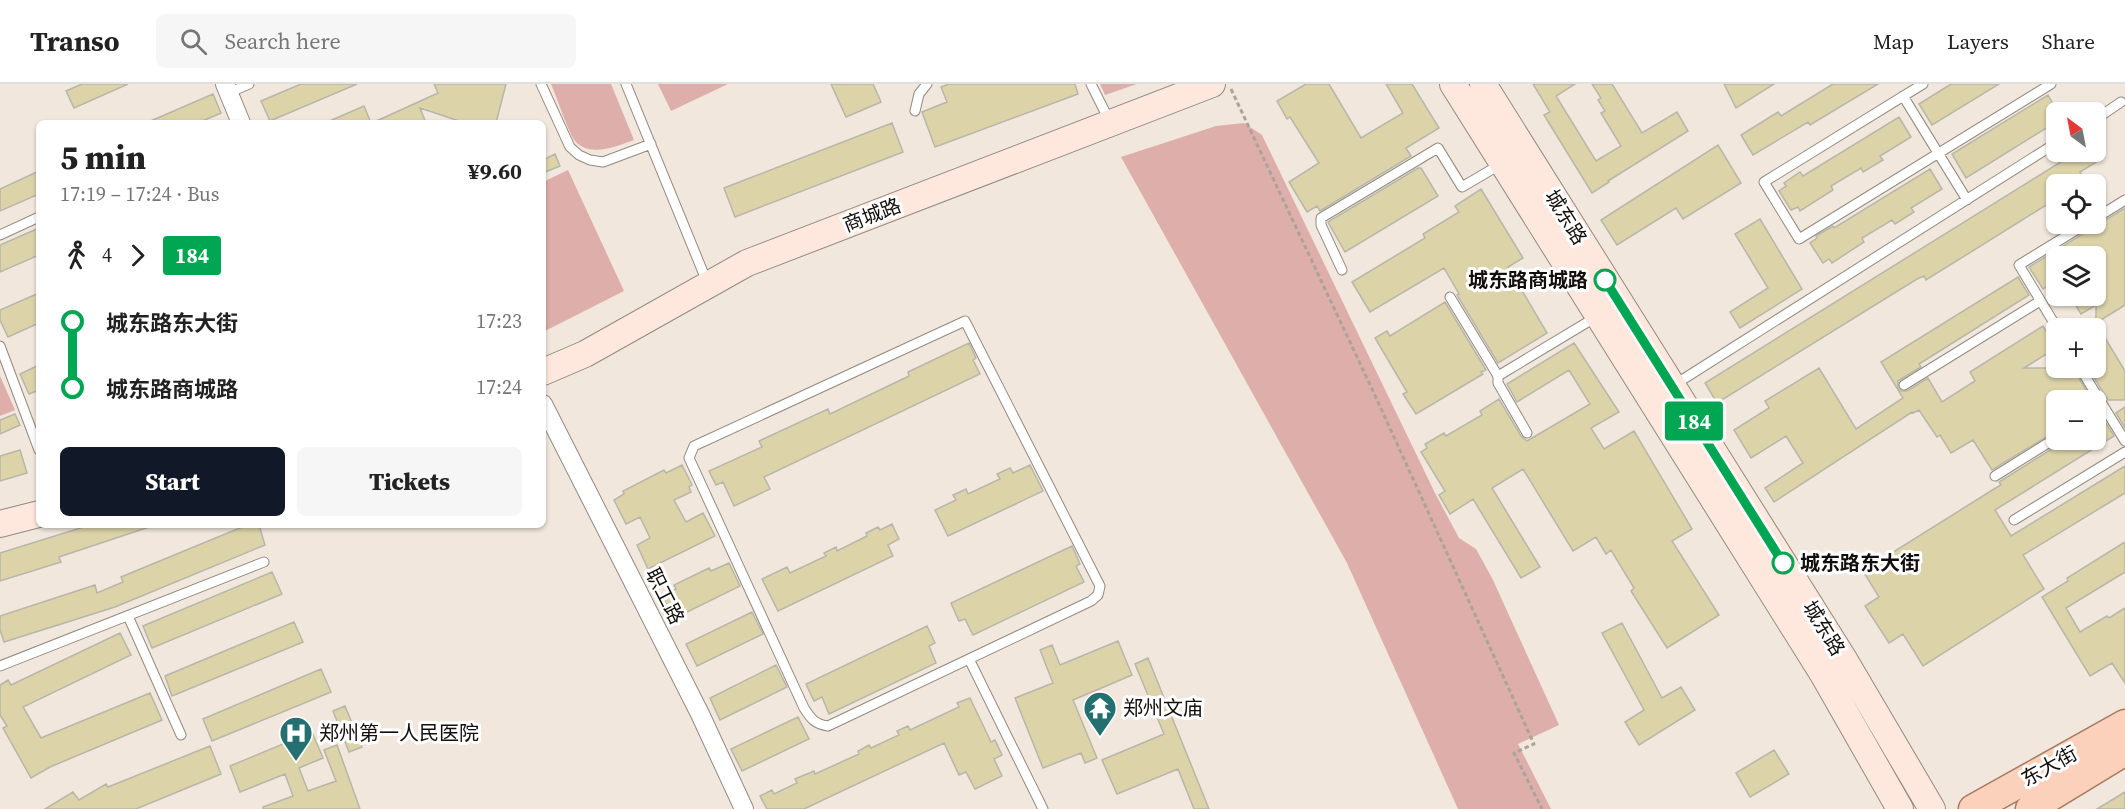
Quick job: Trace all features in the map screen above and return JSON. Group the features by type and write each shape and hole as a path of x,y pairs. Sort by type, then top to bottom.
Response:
{"main road":[{"name":"商城路","path":"546,371 585,354 747,262 1212,84"},
{"name":"城东路","path":"1453,84 1817,664 1900,809"},
{"name":"城东路","path":"1483,84 1845,661 1932,809"},
{"path":"0,524 36,515"},
{"name":"东大街","path":"1973,809 2125,724"},
{"name":"东大街","path":"2030,809 2125,751"}],"street":[{"path":"227,89 240,120"},
{"name":"职工路","path":"546,410 700,714 744,809"}],"lane":[{"path":"227,89 249,84"},
{"path":"541,84 570,147 579,155 603,162 651,144"},
{"path":"627,84 707,284"},
{"path":"915,111 919,94 927,84"},
{"path":"1091,84 1110,123"},
{"path":"1923,84 1764,182 1799,239 2051,84"},
{"path":"1904,96 1967,200"},
{"path":"2106,112 2121,102"},
{"path":"1342,270 1321,225 1321,218 1438,148 1462,187 1502,163"},
{"path":"1672,386 2046,149"},
{"path":"2106,212 2125,200"},
{"path":"0,235 36,218"},
{"path":"2051,318 2019,265 2070,234"},
{"path":"1450,297 1498,376 1498,383 1527,433"},
{"path":"1904,385 2040,301"},
{"path":"1498,376 1598,315"},
{"path":"965,321 1100,586 1098,595 1091,601 969,659 828,726 818,724 811,719 689,458 694,446 965,321"},
{"path":"0,346 36,442"},
{"path":"2106,410 2125,441"},
{"path":"1995,476 2046,444"},
{"path":"2014,520 2125,452"},
{"path":"0,666 264,562"},
{"path":"128,615 181,735"},
{"path":"969,659 1043,809"}],"path":[{"path":"1228,84 1373,391 1534,744 1515,753 1542,809"}],"shaded area":[{"path":"551,84 611,84 634,140 596,150 581,146 572,137"},
{"path":"658,84 728,84 671,111"},
{"path":"1100,84 1137,84 1105,95"},
{"path":"1244,123 1262,135 1435,493 1459,538 1476,549 1492,578 1559,725 1518,744 1551,809 1458,809 1347,563 1121,157 1216,126"},
{"path":"568,170 624,291 546,330 546,181"},
{"path":"0,376 15,410 0,416"}],"building":[{"path":"82,84 128,84 74,108 66,91"},
{"path":"301,84 357,84 272,120 270,120 261,101"},
{"path":"434,84 506,84 497,120 456,120 420,108 425,120 379,120 438,93"},
{"path":"831,84 873,84 881,102 846,117"},
{"path":"949,84 1075,84 1078,94 935,147 922,112 947,102 941,87"},
{"path":"1306,84 1329,84 1361,138 1403,113 1386,84 1412,84 1439,128 1406,148 1411,156 1320,211 1317,206 1307,212 1289,182 1319,163 1290,117 1287,119 1277,101"},
{"path":"1533,84 1575,84 1556,96 1596,161 1621,146 1601,113 1605,111 1598,100 1601,98 1592,84 1612,84 1642,133 1677,112 1688,131 1592,193 1544,115 1550,112"},
{"path":"1724,84 1774,84 1736,108"},
{"path":"1833,84 1878,84 1810,125 1808,122 1753,155 1741,135 1778,112 1781,116"},
{"path":"1951,84 1999,84 1932,125 1919,104"},
{"path":"213,94 221,113 205,120 153,120"},
{"path":"2048,95 2052,102 2046,102 2046,128 1966,178 1952,154"},
{"path":"364,106 370,120 332,120"},
{"path":"1899,117 1911,137 1880,156 1883,160 1863,172 1861,168 1831,186 1833,190 1800,211 1798,207 1791,210 1779,191 1786,186 1784,183 1800,172 1803,176"},
{"path":"892,123 903,152 735,217 724,188"},
{"path":"1718,145 1741,183 1683,219 1676,208 1617,245 1601,220"},
{"path":"555,154 560,166 546,172 546,158"},
{"path":"2061,162 2096,162 2080,172 2081,174 2046,174 2046,205 1926,280 1924,276 1917,279 1717,403 1705,383"},
{"path":"1421,168 1438,196 1345,252 1328,222"},
{"path":"1930,169 1942,189 1911,208 1914,212 1895,224 1892,220 1862,238 1864,242 1832,263 1829,259 1823,263 1810,243 1817,238 1816,236 1833,226 1834,228"},
{"path":"36,172 36,195 0,211 0,189"},
{"path":"1481,189 1523,258 1508,267 1547,333 1498,363 1457,295 1459,294 1444,268 1370,312 1352,282 1425,238 1423,234 1459,212 1455,206"},
{"path":"2125,208 2125,305 2104,318 2096,318 2096,306 2106,306 2106,246 2063,246 2083,234 2106,234 2106,220"},
{"path":"1760,219 1802,289 1740,328 1730,312 1768,288 1735,234"},
{"path":"36,229 36,256 0,272 0,245"},
{"path":"2046,257 2046,287 2043,289 2029,267"},
{"path":"2018,277 2029,295 1919,364 1921,367 1898,381 1898,388 1901,391 1907,391 1928,378 1942,402 1975,381 1970,372 2043,326 2046,331 2046,354 2024,368 2046,368 2046,378 2079,378 2086,390 2046,390 2046,437 1992,470 1973,440 1951,453 1940,435 1937,437 1919,410 1912,412 1774,502 1765,488 1803,463 1786,436 1751,458 1734,430 1769,408 1765,401 1819,368 1856,429 1903,398 1881,362"},
{"path":"36,294 36,324 8,337 0,320 0,310"},
{"path":"1445,302 1486,370 1416,414 1403,394 1407,392 1375,338 1387,331 1390,336"},
{"path":"2076,306 2094,306 2081,314"},
{"path":"2106,340 2125,371 2125,400 2108,400 2106,390 2102,390 2094,378 2106,378"},
{"path":"969,343 976,358 973,360 980,374 764,477 770,489 734,506 723,482 716,485 709,471 762,447 759,441 828,409 830,414 909,376 908,372"},
{"path":"1574,343 1619,412 1591,428 1604,449 1634,431 1692,529 1672,541 1719,615 1667,648 1631,591 1634,588 1611,550 1606,554 1596,537 1573,551 1523,469 1492,488 1540,567 1521,578 1473,499 1450,514 1439,495 1445,491 1421,452 1427,448 1425,444 1444,433 1446,436 1482,415 1480,411 1499,399 1521,436 1527,441 1590,404 1569,370 1517,402 1507,384"},
{"path":"36,366 36,391 29,394 20,374"},
{"path":"2125,407 2125,428 2116,413"},
{"path":"15,414 20,425 0,434 0,420"},
{"path":"2106,423 2114,436 2106,441"},
{"path":"20,450 27,473 0,481 0,456"},
{"path":"2050,450 2091,450 1995,510 2011,536 2125,466 2125,493 2023,555 2044,589 1923,666 1903,634 1889,643 1865,606 1879,597 1863,571 2001,485 1999,482"},
{"path":"682,465 692,485 689,487 691,492 674,500 686,522 703,513 715,536 648,569 637,545 650,538 640,517 626,524 614,500 624,494 623,491 664,470 666,473"},
{"path":"1030,465 1043,491 948,536 935,510 956,500 953,495 966,489 968,494 1000,479 997,474 1010,468 1013,473"},
{"path":"892,524 899,539 888,545 893,556 778,611 762,579 787,567 790,573 826,556 824,553 836,547 837,551 867,536 866,533 878,527 880,530"},
{"path":"80,528 146,528 59,557 61,562 0,581 0,553"},
{"path":"240,528 260,528 265,545 115,607 4,642 0,630 0,616 95,585 97,593 123,582 121,577"},
{"path":"2125,542 2125,572 2066,608 2080,632 2125,608 2125,683 2112,663 2090,676 2042,597 2068,581 2067,578"},
{"path":"1072,546 1080,564 1076,566 1084,582 973,635 965,619 959,621 951,603"},
{"path":"729,563 740,586 673,619 662,595 676,589 674,585 709,568 711,571"},
{"path":"272,572 282,594 152,648 143,626"},
{"path":"752,612 763,634 697,666 686,644"},
{"path":"294,622 303,642 172,696 165,676"},
{"path":"1622,623 1662,698 1681,687 1695,710 1639,745 1625,722 1644,710 1602,633"},
{"path":"927,626 935,643 929,646 936,663 829,714 822,697 814,701 806,684"},
{"path":"120,633 131,655 23,707 41,738 150,693 162,720 50,767 31,778 3,728 7,726 0,715 0,685 8,680 11,685"},
{"path":"1118,641 1132,675 1073,700 1097,758 1085,763 1081,753 1043,768 1015,698 1053,683 1040,650 1052,645 1060,665"},
{"path":"1148,658 1209,809 1194,809 1178,769 1117,794 1102,760 1164,734 1135,664"},
{"path":"776,665 787,687 720,720 710,698"},
{"path":"321,669 331,692 212,741 203,719"},
{"path":"970,698 991,742 995,740 1002,755 994,759 1002,776 975,789 966,772 959,775 944,743 804,809 767,809 760,796 772,790 774,794 797,783 795,779 814,771 815,774 859,754 858,751 869,745 871,748 899,735 897,731 908,726 910,730 959,707 957,703"},
{"path":"345,706 362,747 349,752 333,711"},
{"path":"798,717 809,739 742,771 731,749"},
{"path":"312,732 323,758 299,768 308,791 336,781 324,750 337,745 360,809 263,809 263,807 293,796 285,774 240,792 230,766"},
{"path":"210,746 221,774 136,809 45,809 73,792 79,800 106,784 108,787"},
{"path":"1774,750 1789,774 1750,797 1736,773"},
{"path":"2125,792 2125,809 2097,809"}],"bus line":[{"name":"184","path":"1605,280 1783,563"}],"place":[{"name":"城东路商城路","path":"1605,280"},
{"name":"城东路东大街","path":"1783,563"},
{"name":"郑州文庙","path":"1100,737"},
{"name":"郑州第一人民医院","path":"296,762"}]}
